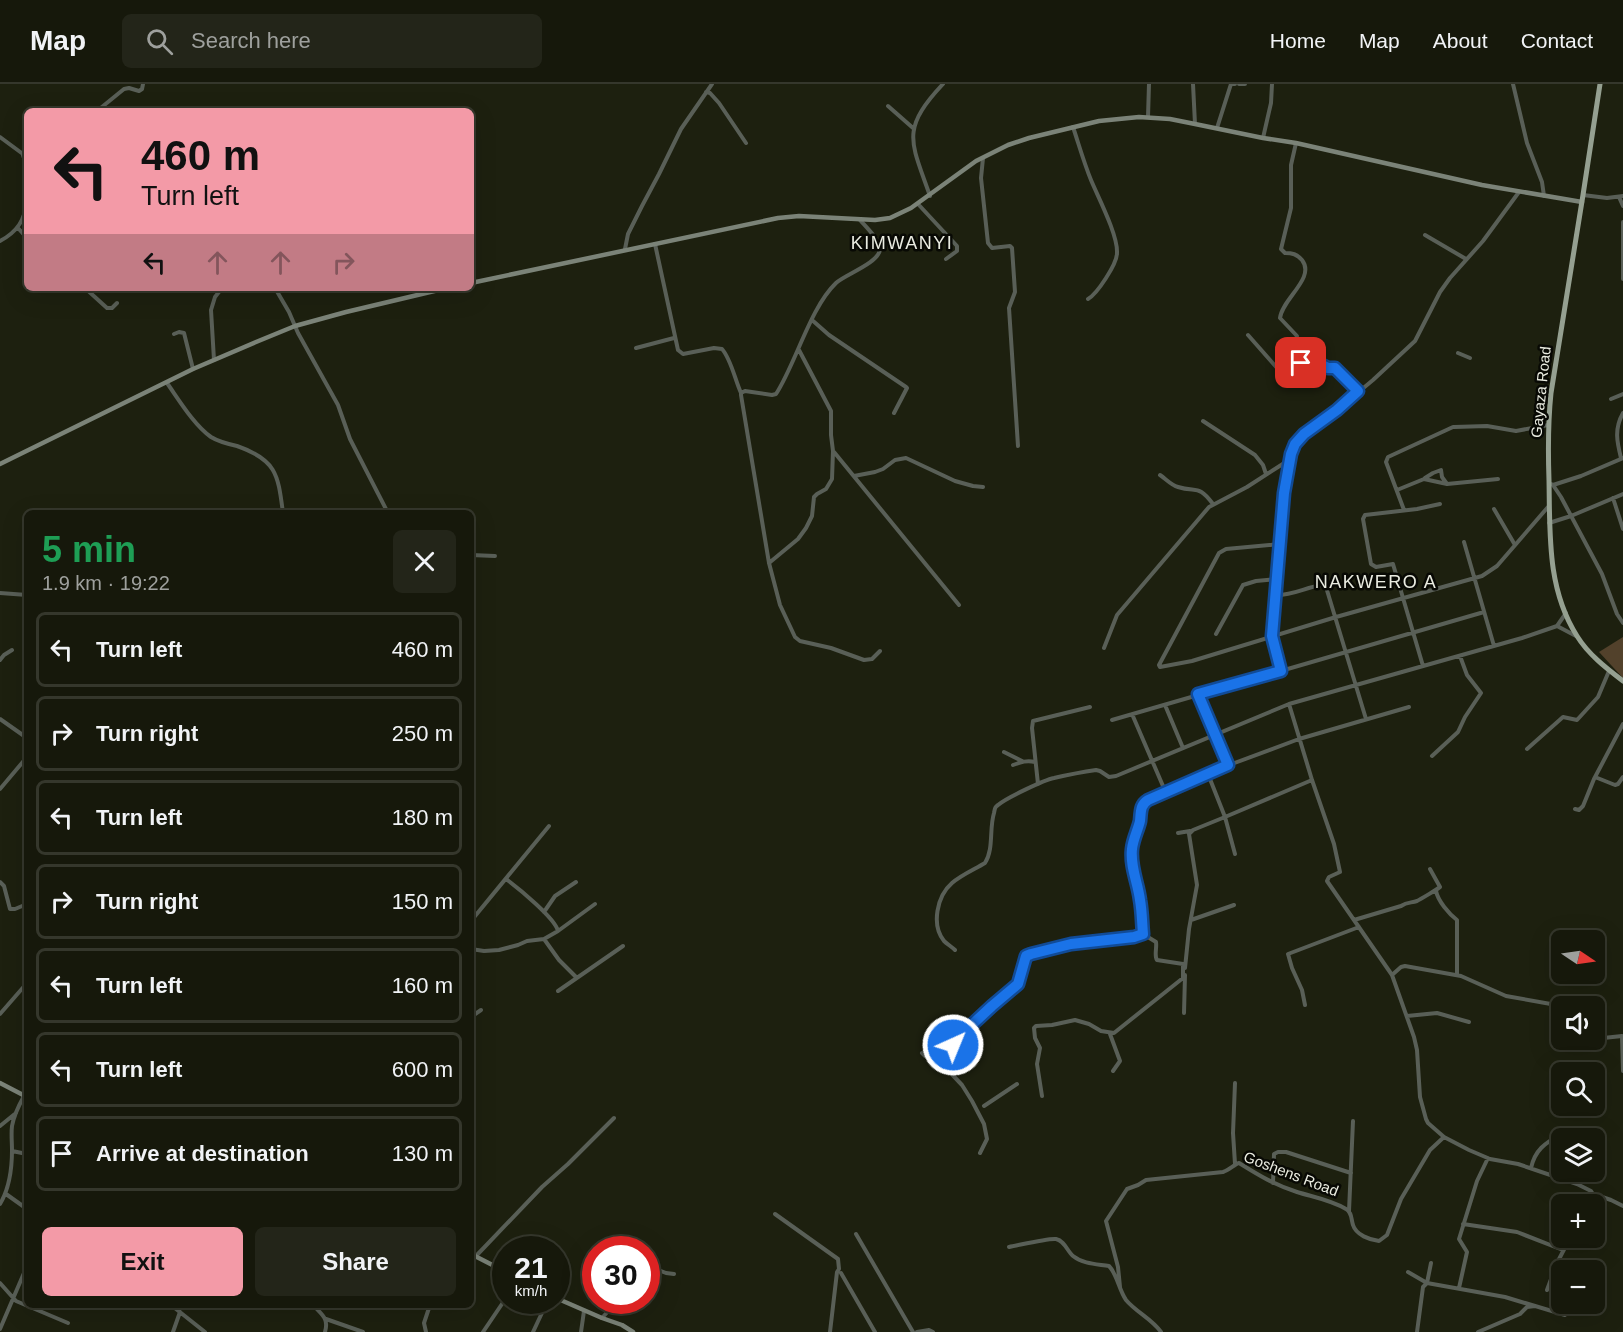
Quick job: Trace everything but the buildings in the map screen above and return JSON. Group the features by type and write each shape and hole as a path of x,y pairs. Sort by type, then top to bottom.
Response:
{"main road":[{"name":"Gayaza Road","path":"1600,84 1551,393 1548,425 1551,484 1548,507 1552,567 1558,595 1576,636 1591,654 1623,681"}],"street":[{"path":"101,108 124,89 139,91 143,84"},
{"path":"625,249 628,234 681,129 712,84"},
{"path":"930,196 912,136 913,128 923,106 943,84"},
{"path":"1148,117 1149,84"},
{"path":"1193,84 1195,123"},
{"path":"1217,128 1232,84 1235,84"},
{"path":"1239,84 1245,84"},
{"path":"1263,138 1271,103 1272,84"},
{"path":"1513,84 1527,143 1539,173 1544,196"},
{"path":"706,92 710,93 719,103 746,143"},
{"path":"888,106 913,128"},
{"path":"474,282 778,218 799,216 875,220 890,218 918,204 983,157 1008,145 1113,118 1148,117 1195,123 1519,192 1582,202"},
{"path":"1073,127 1108,220 1117,255 1096,292 1088,299"},
{"path":"0,137 24,154"},
{"path":"1296,143 1291,165 1291,208 1281,249 1299,257 1305,266 1305,272 1303,279 1283,308 1280,318 1297,336 1294,347 1296,362 1318,363 1328,368 1335,368 1358,391"},
{"path":"983,157 981,177 988,243 992,248 1010,246 1012,249 1015,292 1010,304 1010,312 1018,446"},
{"path":"1281,671 1272,636 1284,493 1293,448 1298,440 1389,366 1415,341 1440,292 1483,241 1519,192"},
{"path":"1583,195 1606,198 1621,196 1623,206"},
{"path":"918,204 957,246 957,251 946,259"},
{"path":"0,241 18,228 24,218"},
{"path":"741,393 745,391 776,394 827,294 842,278 870,262 880,252 879,244 860,220"},
{"path":"1623,222 1623,279"},
{"path":"18,228 24,235"},
{"path":"1425,234 1466,259"},
{"path":"654,243 678,350 683,354 714,348 722,349 727,355 741,393 769,563 780,605 797,640 831,648 864,660 872,659 880,651"},
{"path":"88,291 107,308 112,308 117,303"},
{"path":"214,360 211,310 220,291"},
{"path":"277,291 338,405 350,439 386,510"},
{"path":"0,465 193,369 295,326 434,291"},
{"path":"812,320 907,388 894,413"},
{"path":"174,334 184,333 193,369"},
{"path":"1248,335 1286,377"},
{"path":"636,348 674,338"},
{"path":"769,563 798,539 812,516 814,497 826,489 831,482 833,451 831,411 799,350"},
{"path":"1458,353 1470,358"},
{"path":"166,383 191,416 211,437 251,451 270,465 276,472 283,510"},
{"path":"1611,399 1623,394"},
{"path":"1623,413 1618,421 1616,433 1622,458 1581,476 1551,484 1602,574 1617,614 1623,623"},
{"path":"1203,421 1255,455 1263,465 1266,474"},
{"path":"1404,510 1386,462 1388,457 1453,428 1487,426 1516,430 1548,425"},
{"path":"833,451 959,605"},
{"path":"854,476 883,469 895,460 906,458 955,481 983,487"},
{"path":"1104,648 1117,615 1213,504 1247,487 1290,460"},
{"path":"1397,490 1441,470 1442,477 1447,484"},
{"path":"1160,475 1178,487 1203,491 1213,504"},
{"path":"1424,479 1447,484 1497,479"},
{"path":"1549,523 1623,494"},
{"path":"1613,498 1623,529"},
{"path":"1423,666 1393,564 1376,567 1371,564 1363,519 1365,515 1440,504"},
{"path":"1280,544 1226,549 1220,553 1160,666 1192,661 1402,597 1482,576 1497,566 1548,507"},
{"path":"1494,509 1515,545"},
{"path":"1464,542 1494,646"},
{"path":"474,555 495,556"},
{"path":"1216,634 1243,585 1276,579"},
{"path":"1275,595 1290,594 1322,585 1326,587 1366,719"},
{"path":"0,593 24,595"},
{"path":"1112,720 1484,612"},
{"path":"955,950 944,941 939,931 937,912 939,901 951,883 988,860 990,825 996,807 1001,803 1055,778 1092,771 1100,771 1109,777 1289,704 1557,626 1566,613"},
{"path":"1557,626 1576,636"},
{"path":"0,660 12,650"},
{"path":"1432,756 1458,732 1481,693 1467,675 1460,656"},
{"path":"1527,749 1563,717 1577,720 1598,697 1609,671"},
{"path":"1198,694 1228,765"},
{"path":"1289,704 1334,844 1340,872 1329,877 1327,882 1392,975 1417,1050 1420,1097 1426,1119 1444,1137 1469,1150 1488,1158 1518,1164 1577,1184 1593,1194"},
{"path":"1165,705 1183,748"},
{"path":"1038,784 1033,721 1090,707"},
{"path":"1143,934 1141,901 1132,871 1132,846 1144,802 1228,765 1299,739 1409,707"},
{"path":"1132,714 1167,793"},
{"path":"0,719 24,736"},
{"path":"1575,809 1579,810 1583,806 1595,777 1623,724"},
{"path":"1004,752 1022,761"},
{"path":"0,789 24,761"},
{"path":"1013,765 1022,761 1035,762"},
{"path":"1208,774 1225,818 1235,854"},
{"path":"1595,777 1615,785 1623,777"},
{"path":"1178,833 1225,818 1312,780"},
{"path":"474,917 549,826"},
{"path":"1184,1013 1186,961 1197,885 1190,831"},
{"path":"1354,920 1401,906 1407,902 1417,902 1436,891 1440,887 1430,868"},
{"path":"506,879 544,912 557,926 558,931"},
{"path":"0,882 4,886 10,909 24,905"},
{"path":"544,912 555,896 576,882"},
{"path":"1436,891 1437,897 1457,920 1457,975"},
{"path":"474,949 498,950 527,941 544,939 595,904"},
{"path":"1191,920 1234,905"},
{"path":"1305,1005 1302,990 1288,954 1359,927"},
{"path":"1042,1096 1037,1064 1040,1048 1034,1033 1036,1026 1076,1020 1101,1031 1114,1033 1183,978 1183,964 1157,960 1156,942 1143,934"},
{"path":"980,1153 987,1139 986,1131 972,1101 944,1066 948,1051 963,1033 1018,984 1026,956 1071,944 1143,934"},
{"path":"544,939 576,977"},
{"path":"558,992 576,977 623,946"},
{"path":"1392,975 1407,966 1457,975 1506,996 1551,1004"},
{"path":"0,1014 24,986"},
{"path":"474,1015 481,1010"},
{"path":"1407,1016 1437,1013 1469,1022"},
{"path":"1110,1034 1119,1061 1113,1071"},
{"path":"1605,1038 1623,1036 1623,1071"},
{"path":"922,1053 929,1057 948,1051"},
{"path":"0,1083 24,1095"},
{"path":"1235,1083 1233,1133 1236,1164"},
{"path":"984,1106 1017,1084"},
{"path":"0,1204 6,1194 12,1150 12,1124 24,1099"},
{"path":"0,1126 16,1113"},
{"path":"474,1254 614,1118"},
{"path":"1349,1212 1353,1121"},
{"name":"Goshens Road","path":"1120,1287 1118,1267 1106,1221 1127,1189 1146,1180 1223,1172 1239,1163 1274,1184 1326,1200 1346,1209 1353,1228 1359,1234 1375,1241 1382,1240 1387,1235 1401,1199 1418,1169 1430,1150 1444,1137"},
{"path":"1531,1168 1533,1158 1551,1140"},
{"path":"12,1150 24,1153"},
{"path":"1274,1184 1274,1154 1278,1152 1286,1152 1351,1173"},
{"path":"1459,1288 1467,1252 1459,1239 1477,1180 1488,1158"},
{"path":"6,1194 24,1207"},
{"path":"1605,1198 1623,1206"},
{"path":"775,1214 838,1258 839,1269 830,1332"},
{"path":"1462,1226 1517,1232 1563,1250 1558,1260"},
{"path":"856,1234 915,1332 929,1330 933,1332"},
{"path":"1009,1247 1057,1239 1079,1259 1111,1267 1127,1301 1161,1332"},
{"path":"474,1256 492,1265"},
{"path":"1417,1332 1424,1287 1431,1263"},
{"path":"660,1271 674,1274"},
{"path":"1408,1272 1426,1283 1459,1288 1551,1310"},
{"path":"0,1329 24,1273"},
{"path":"842,1273 875,1332"},
{"path":"1547,1290 1551,1279"},
{"path":"0,1282 13,1298 24,1305"},
{"path":"1478,1332 1520,1314 1527,1307 1536,1306"},
{"path":"31,1308 68,1323"},
{"path":"176,1308 205,1332"},
{"path":"316,1308 326,1319 363,1332"},
{"path":"426,1332 424,1323 429,1308"},
{"path":"173,1332 180,1311"},
{"path":"483,1332 495,1314"},
{"path":"533,1332 541,1314"},
{"path":"581,1332 584,1314"},
{"path":"592,1314 622,1325 633,1332"},
{"path":"602,1318 606,1314"},
{"path":"325,1332 326,1319"}],"shaded area":[{"path":"1623,637 1623,678 1599,652"}],"district":[{"name":"KIMWANYI","path":"902,243"},
{"name":"NAKWERO A","path":"1376,582"}],"route":[{"path":"953,1045 963,1033 1018,984 1026,956 1071,944 1143,934 1141,901 1132,871 1132,846 1144,802 1228,765 1198,694 1281,671 1272,636 1284,493 1291,454 1295,444 1304,434 1358,391 1335,368 1328,368 1318,363 1301,363"}]}
